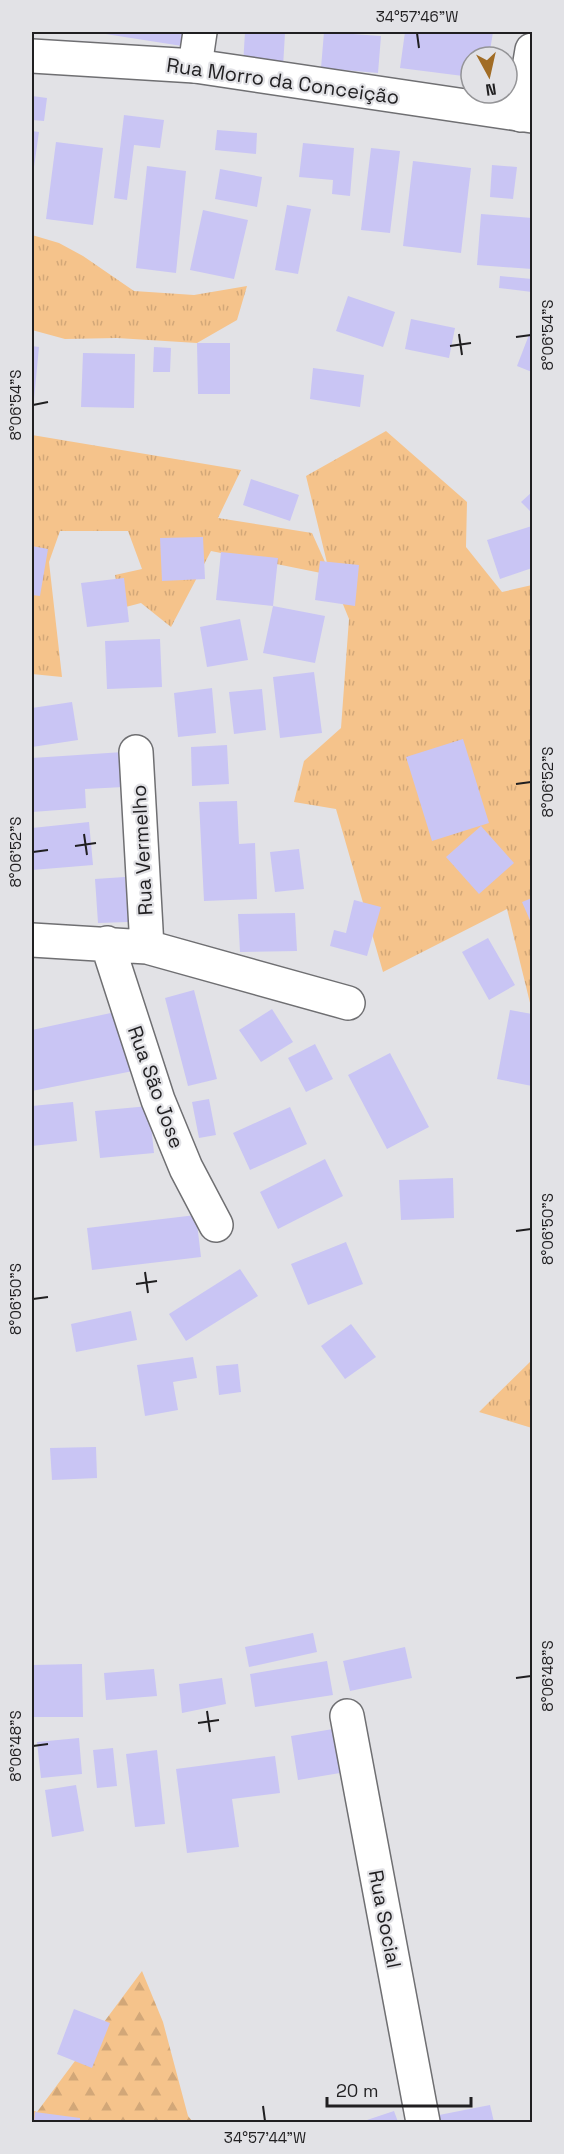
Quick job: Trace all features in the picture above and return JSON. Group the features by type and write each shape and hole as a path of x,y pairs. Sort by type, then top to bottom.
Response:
{"street":[{"path":"195,66 200,32"},
{"path":"527,116 532,50"},
{"name":"Rua Morro da Conceição","path":"32,56 195,66 527,116"},
{"name":"Rua Vermelho","path":"136,752 147,947"},
{"path":"32,940 147,947 348,1003"},
{"name":"Rua São Jose","path":"107,943 158,1100 186,1168 216,1225"},
{"name":"Rua Social","path":"347,1716 423,2122"}],"green space":[{"path":"32,235 59,243 83,256 134,291 194,295 247,286 237,320 197,343 117,338 65,339 32,330"},
{"path":"386,431 467,502 466,547 502,592 532,585 532,1011 507,909 383,972 336,809 294,802 304,761 341,728 349,619 331,575 211,551 171,627 141,603 122,608 115,575 142,569 128,531 60,531 49,562 62,677 32,674 32,435 241,470 218,518 312,533 329,571 306,476"},
{"path":"532,1360 532,1428 479,1412"},
{"path":"142,1971 163,2022 188,2116 193,2122 32,2122 32,2110 37,2112"}],"building":[{"path":"93,32 185,32 182,46"},
{"path":"245,32 285,33 283,67 243,65"},
{"path":"324,32 381,36 378,73 321,68"},
{"path":"405,32 493,32 491,45 459,45 459,75 400,68"},
{"path":"32,96 47,98 44,121 32,120"},
{"path":"124,115 164,120 160,148 134,145 127,200 114,198"},
{"path":"217,130 257,133 256,154 215,150"},
{"path":"32,131 39,132 33,174 32,174"},
{"path":"56,142 103,148 93,225 46,219"},
{"path":"303,143 354,148 350,196 332,194 333,180 299,177"},
{"path":"371,148 400,151 390,233 361,230"},
{"path":"413,161 471,168 461,253 403,246"},
{"path":"492,165 517,167 513,199 490,197"},
{"path":"147,166 186,171 176,273 136,268"},
{"path":"220,169 262,177 257,207 215,199"},
{"path":"287,205 311,209 298,274 275,270"},
{"path":"203,210 248,220 234,279 190,270"},
{"path":"481,214 532,218 532,269 477,265"},
{"path":"500,276 532,279 532,292 499,288"},
{"path":"348,296 395,312 383,347 336,331"},
{"path":"411,319 455,328 449,358 405,349"},
{"path":"532,327 532,372 517,366"},
{"path":"197,343 230,343 230,394 198,394"},
{"path":"32,346 39,347 34,399 32,399"},
{"path":"154,347 171,348 170,372 153,372"},
{"path":"83,353 135,354 134,408 81,407"},
{"path":"313,368 364,375 360,407 310,399"},
{"path":"251,479 299,495 290,521 243,505"},
{"path":"532,492 532,513 521,502"},
{"path":"532,526 532,568 500,579 487,540"},
{"path":"203,537 205,579 162,581 160,538"},
{"path":"32,546 48,549 40,596 32,595"},
{"path":"221,552 278,558 273,606 216,600"},
{"path":"320,561 359,565 355,606 315,600"},
{"path":"124,578 129,622 87,627 81,583"},
{"path":"273,606 325,616 315,663 263,653"},
{"path":"240,619 248,660 207,667 200,627"},
{"path":"160,639 162,687 107,689 105,641"},
{"path":"314,672 322,733 280,738 273,677"},
{"path":"212,688 216,733 178,737 174,693"},
{"path":"262,689 266,730 234,734 229,692"},
{"path":"72,702 78,740 32,747 32,708"},
{"path":"463,739 489,823 432,841 406,757"},
{"path":"227,745 229,784 192,786 191,747"},
{"path":"123,752 124,787 85,789 86,808 32,812 32,758"},
{"path":"237,801 239,844 255,843 257,899 204,901 199,802"},
{"path":"89,822 93,865 32,870 32,828"},
{"path":"481,826 514,863 479,894 446,857"},
{"path":"299,849 304,889 275,892 270,852"},
{"path":"125,877 128,922 98,923 95,879"},
{"path":"532,898 532,925 522,902"},
{"path":"354,900 381,907 367,956 330,946 334,930 346,933"},
{"path":"295,913 297,951 240,952 238,914"},
{"path":"488,938 515,985 489,1000 462,952"},
{"path":"194,990 217,1079 188,1086 165,998"},
{"path":"272,1009 293,1042 261,1062 239,1030"},
{"path":"510,1010 532,1014 532,1086 497,1079"},
{"path":"120,1011 133,1071 32,1091 32,1030"},
{"path":"315,1044 333,1079 306,1092 288,1058"},
{"path":"390,1053 429,1127 387,1149 348,1075"},
{"path":"209,1099 216,1135 199,1138 192,1102"},
{"path":"73,1102 77,1141 32,1146 32,1106"},
{"path":"149,1106 154,1153 100,1158 95,1111"},
{"path":"290,1107 307,1144 250,1170 233,1133"},
{"path":"325,1159 343,1196 278,1229 260,1192"},
{"path":"453,1178 454,1218 401,1220 399,1180"},
{"path":"196,1215 201,1257 92,1270 87,1228"},
{"path":"346,1242 363,1284 308,1305 291,1264"},
{"path":"240,1269 258,1296 186,1341 169,1314"},
{"path":"131,1311 137,1340 76,1352 71,1324"},
{"path":"351,1324 376,1357 345,1379 321,1346"},
{"path":"193,1357 197,1378 173,1382 178,1410 145,1416 137,1365"},
{"path":"238,1364 241,1392 219,1395 216,1366"},
{"path":"96,1447 97,1478 52,1480 50,1448"},
{"path":"313,1633 317,1652 249,1667 245,1647"},
{"path":"405,1647 412,1678 350,1691 343,1661"},
{"path":"327,1661 333,1695 255,1707 250,1674"},
{"path":"82,1664 83,1717 32,1717 32,1665"},
{"path":"154,1669 157,1696 106,1700 104,1673"},
{"path":"222,1678 226,1704 182,1713 179,1684"},
{"path":"333,1729 340,1773 298,1780 291,1736"},
{"path":"79,1738 82,1774 41,1778 37,1742"},
{"path":"113,1748 117,1786 97,1788 93,1750"},
{"path":"157,1750 165,1824 135,1827 126,1754"},
{"path":"275,1756 280,1793 232,1799 239,1847 187,1853 176,1769"},
{"path":"76,1785 84,1831 52,1837 45,1790"},
{"path":"74,2009 110,2023 92,2068 57,2054"},
{"path":"490,2105 494,2122 435,2122 434,2116"},
{"path":"394,2111 398,2122 361,2122"},
{"path":"35,2112 80,2118 80,2122 34,2122"}]}
